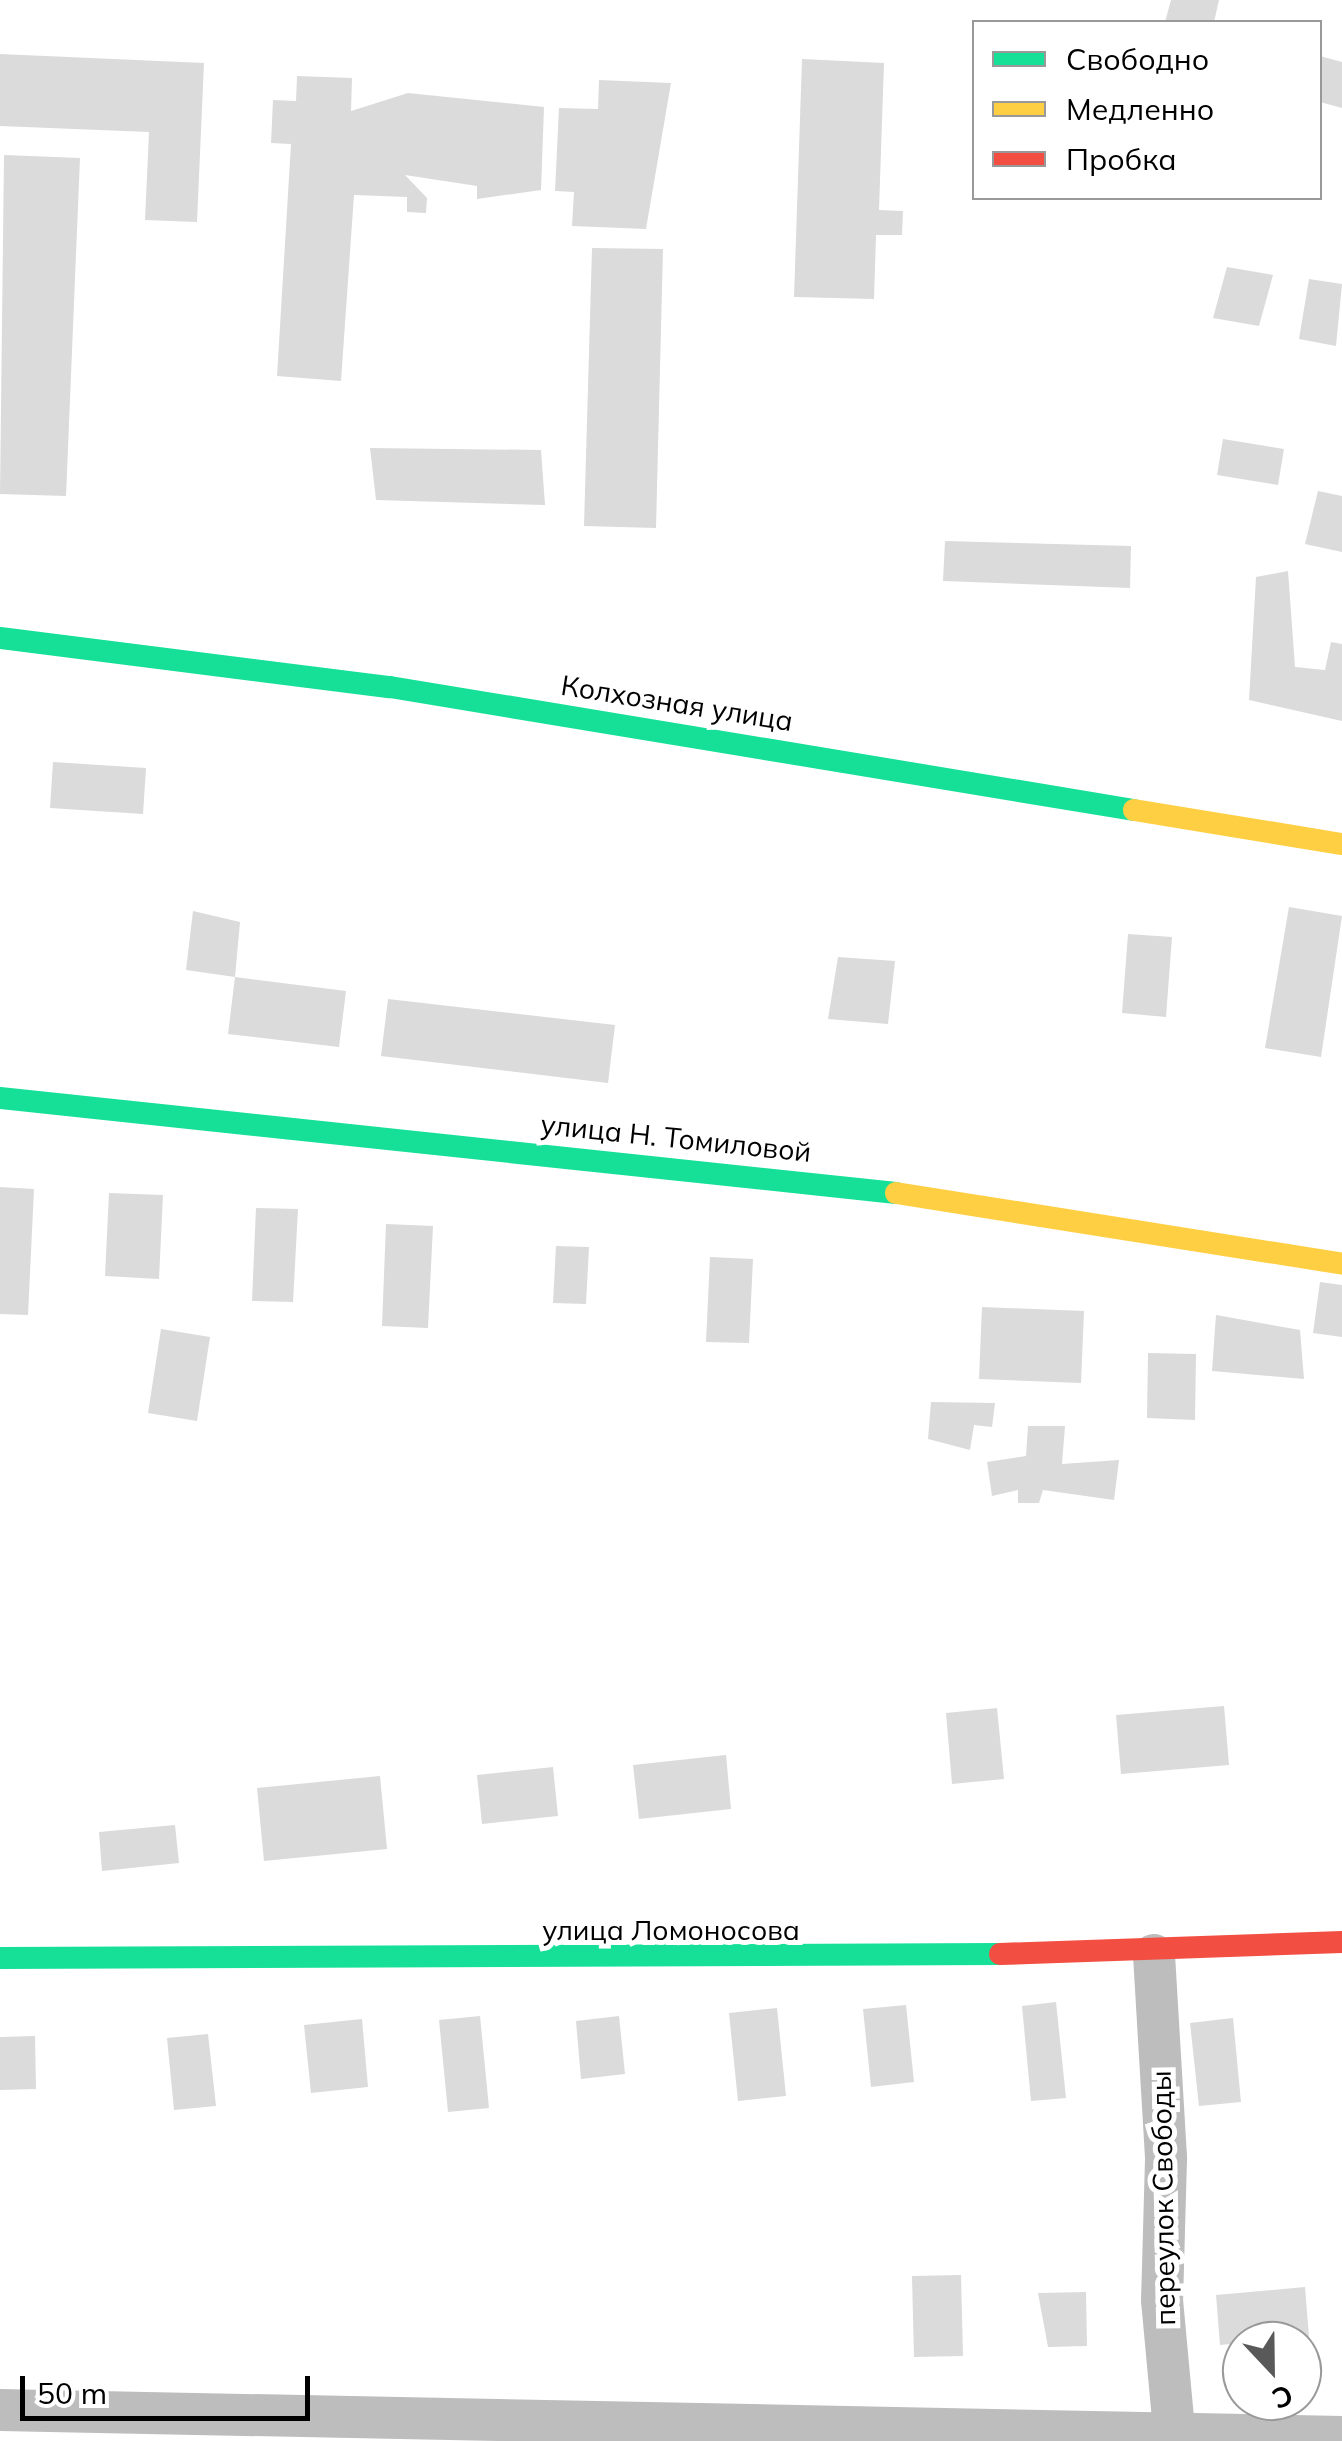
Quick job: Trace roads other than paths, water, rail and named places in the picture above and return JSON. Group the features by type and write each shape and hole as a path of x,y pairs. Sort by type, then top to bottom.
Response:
{"street":[{"name":"Колхозная улица","path":"0,638 390,688 1342,844"},
{"name":"улица Н. Томиловой","path":"0,1098 1028,1208 1342,1264"},
{"name":"улица Ломоносова","path":"0,1958 1154,1956 1342,1942"},
{"name":"переулок Свободы","path":"1154,1956 1166,2159 1162,2300 1175,2438"},
{"path":"0,2410 1175,2438 1342,2437"}]}
